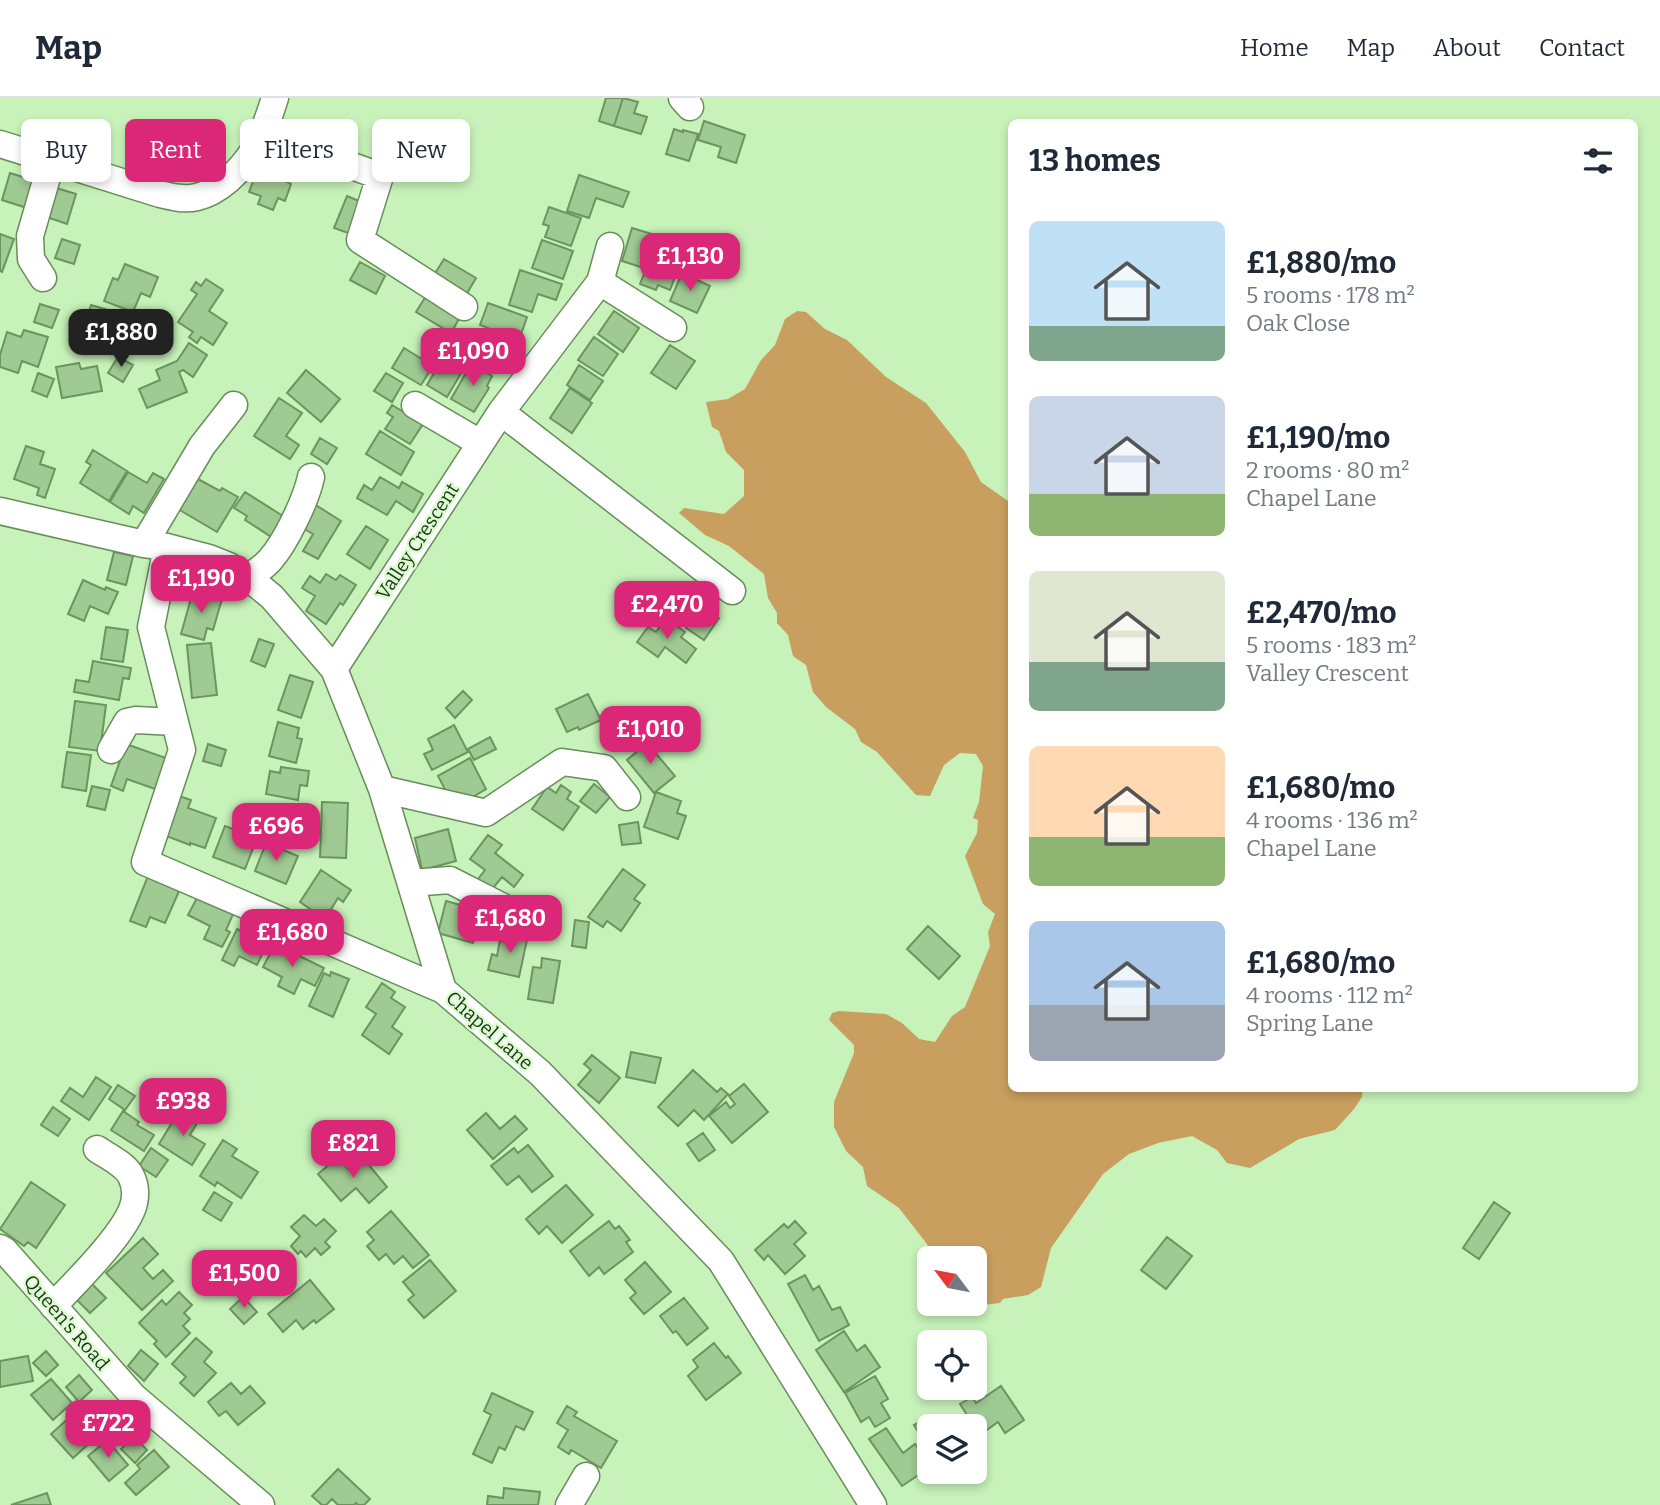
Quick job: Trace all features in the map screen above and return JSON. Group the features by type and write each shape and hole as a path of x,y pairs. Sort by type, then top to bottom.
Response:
{"street":[{"path":"267,119 275,98"},
{"path":"0,144 21,150"},
{"path":"111,179 176,199 198,197 218,188 240,167"},
{"path":"358,168 380,176 360,240 464,307"},
{"path":"43,278 31,259 30,236 46,182"},
{"name":"Valley Crescent","path":"334,669 501,412 600,282 610,246"},
{"path":"600,282 673,328"},
{"path":"234,405 202,446 155,545 151,627 182,750 145,862 443,989"},
{"path":"415,405 480,443"},
{"path":"501,412 732,591"},
{"path":"249,578 270,561 289,530 308,492 312,477"},
{"name":"Chapel Lane","path":"0,511 209,558 249,578 272,597 334,669 382,789 443,989 540,1073 722,1261 873,1505"},
{"path":"111,750 127,722 175,722"},
{"path":"382,789 486,813 562,762 604,768 627,797"},
{"path":"411,883 450,880 534,923"},
{"path":"54,1306 113,1239 129,1217 134,1204 135,1192 127,1170 97,1149"},
{"name":"Queen's Road","path":"0,1248 134,1397 261,1505"},
{"path":"569,1505 586,1476"}],"shaded area":[{"path":"797,311 806,312 825,329 847,340 886,377 926,403 965,452 981,482 1008,501 1008,1092 1363,1092 1354,1109 1335,1130 1299,1139 1250,1168 1227,1163 1217,1150 1192,1136 1158,1143 1129,1154 1103,1174 1051,1248 1041,1287 1028,1295 1003,1299 1000,1303 987,1304 987,1246 928,1246 899,1208 867,1186 863,1167 846,1151 834,1127 834,1102 854,1053 854,1045 829,1020 832,1013 839,1011 886,1014 902,1023 919,1039 935,1042 952,1016 965,1007 990,946 988,932 995,914 983,904 965,856 977,833 978,820 973,818 979,802 983,766 976,754 960,753 944,765 930,796 916,795 877,752 861,742 855,729 826,707 813,692 806,665 793,656 788,635 777,623 777,613 768,598 764,574 729,546 705,535 679,513 684,508 724,514 744,496 744,470 726,452 719,431 712,427 706,402 728,399 745,389 761,360 775,345 785,319"}],"building":[{"path":"606,98 623,98 614,126 599,121"},
{"path":"623,98 638,102 634,113 647,117 641,134 614,126"},
{"path":"704,121 745,135 736,163 718,157 721,147 698,140"},
{"path":"674,129 698,134 689,161 666,154"},
{"path":"10,173 21,176 21,182 36,182 27,208 2,200"},
{"path":"579,175 629,192 623,207 596,198 589,218 567,211"},
{"path":"253,182 291,184 285,201 278,198 273,210 258,204 261,196 249,192"},
{"path":"50,186 76,194 67,224 41,215"},
{"path":"347,196 364,203 351,234 334,228"},
{"path":"549,207 581,218 571,246 545,237 549,226 543,224"},
{"path":"632,228 655,235 644,268 622,261"},
{"path":"0,234 14,239 2,272 0,271"},
{"path":"62,239 80,245 74,264 55,258"},
{"path":"542,240 573,251 563,279 532,268"},
{"path":"656,244 669,249 665,261 679,266 670,290 658,285 656,290 640,284"},
{"path":"444,259 476,278 466,295 434,275"},
{"path":"360,262 385,276 376,294 350,280"},
{"path":"125,264 158,277 150,297 141,293 133,312 104,301 113,278 118,280"},
{"path":"520,270 562,284 556,300 538,294 532,312 509,305"},
{"path":"682,273 710,286 697,313 670,301"},
{"path":"206,279 223,290 209,311 227,323 213,345 201,337 197,343 189,337 193,332 178,322 197,294 191,290 196,282 201,286"},
{"path":"426,296 460,317 451,333 416,312"},
{"path":"488,303 527,317 519,340 480,325"},
{"path":"40,304 59,310 52,328 34,322"},
{"path":"91,305 122,314 111,353 89,347 93,332 84,330"},
{"path":"614,311 639,328 623,352 598,334"},
{"path":"24,330 48,337 38,367 22,361 18,373 0,367 0,355 7,332 21,337"},
{"path":"594,337 618,354 603,376 578,360"},
{"path":"189,343 207,355 193,377 183,370 179,372 187,392 147,408 139,389 160,380 156,370 177,361"},
{"path":"670,345 695,361 676,389 651,373"},
{"path":"404,348 433,366 421,385 392,368"},
{"path":"447,351 467,363 447,397 427,385"},
{"path":"118,357 133,365 123,382 108,373"},
{"path":"481,362 485,365 484,371 492,376 487,386 489,388 474,412 451,399 466,373 469,375 475,365"},
{"path":"79,363 81,369 97,366 102,391 62,398 56,367"},
{"path":"579,365 603,381 590,400 567,385"},
{"path":"306,370 340,399 321,422 287,393"},
{"path":"38,373 54,379 47,397 32,391"},
{"path":"386,373 403,383 392,402 374,391"},
{"path":"570,388 592,403 572,433 550,418"},
{"path":"279,398 302,413 286,436 299,445 290,459 254,436"},
{"path":"392,405 423,424 410,444 385,429 393,417 387,413"},
{"path":"380,431 414,452 401,475 366,454"},
{"path":"320,438 337,448 327,464 311,454"},
{"path":"26,446 44,452 40,464 55,469 45,498 37,495 39,488 14,479"},
{"path":"93,450 127,471 109,501 80,483 91,465 86,462"},
{"path":"128,472 147,483 153,473 164,479 144,513 133,506 129,514 110,502"},
{"path":"380,477 399,488 402,482 423,494 413,512 396,501 387,515 357,498 364,485 372,490"},
{"path":"196,478 238,497 217,532 178,509"},
{"path":"245,492 286,518 273,538 245,520 247,516 234,508"},
{"path":"311,502 341,521 318,559 303,551 313,534 297,525"},
{"path":"366,526 388,540 370,569 347,554"},
{"path":"114,552 133,556 126,585 107,580"},
{"path":"326,574 336,580 340,575 356,585 326,624 306,611 315,596 302,588 310,576 320,583"},
{"path":"83,580 105,590 106,587 118,592 108,614 90,606 84,621 68,614"},
{"path":"193,591 222,599 213,630 207,628 204,640 181,634"},
{"path":"701,606 719,618 704,640 686,628"},
{"path":"666,618 685,632 681,637 696,649 686,663 665,647 658,657 637,642 648,627 656,632"},
{"path":"106,627 128,630 123,662 101,659"},
{"path":"259,639 274,644 265,667 251,661"},
{"path":"211,643 217,695 192,698 187,645"},
{"path":"93,661 131,668 129,679 123,678 119,700 74,692 76,680 89,682"},
{"path":"290,675 313,682 301,718 278,710"},
{"path":"463,691 472,700 455,718 446,708"},
{"path":"588,694 601,720 579,730 578,727 567,732 556,709"},
{"path":"75,701 106,705 100,751 69,747"},
{"path":"619,710 632,725 618,738 604,722"},
{"path":"278,722 299,728 297,738 302,739 296,763 269,756"},
{"path":"454,725 468,752 432,770 424,754 433,750 428,739"},
{"path":"641,736 675,776 654,793 627,760 639,750 633,743"},
{"path":"490,737 496,749 474,760 468,749"},
{"path":"126,744 166,758 155,789 127,779 123,791 111,786"},
{"path":"208,744 226,750 221,766 203,761"},
{"path":"67,752 91,755 86,791 62,787"},
{"path":"470,758 486,789 464,802 459,793 450,799 438,776"},
{"path":"281,767 309,771 307,786 300,785 298,800 266,794 270,771 280,773"},
{"path":"594,784 610,797 596,813 580,801"},
{"path":"561,785 571,792 567,799 579,807 563,830 532,809 547,787 556,793"},
{"path":"92,786 110,790 105,810 87,806"},
{"path":"656,792 681,801 677,813 686,816 678,839 644,827"},
{"path":"176,795 191,800 188,808 216,818 205,848 161,834"},
{"path":"322,802 348,803 346,858 320,857"},
{"path":"638,822 641,843 622,845 619,825"},
{"path":"225,826 257,838 245,869 213,857"},
{"path":"448,829 456,861 422,870 415,838"},
{"path":"488,835 502,845 495,853 523,875 514,887 502,877 489,893 475,883 485,870 470,859"},
{"path":"266,843 298,856 286,884 255,871"},
{"path":"623,869 645,885 634,899 640,903 621,931 607,921 603,927 588,917"},
{"path":"321,870 351,890 343,902 338,898 325,919 300,902"},
{"path":"148,876 180,889 165,923 150,917 146,927 130,921"},
{"path":"199,894 234,912 226,930 230,932 222,947 204,939 210,926 188,915"},
{"path":"446,901 482,911 473,943 438,933"},
{"path":"575,920 589,922 586,948 572,946"},
{"path":"928,926 960,956 939,979 907,949"},
{"path":"237,929 267,944 257,965 239,956 234,966 222,960"},
{"path":"510,931 528,935 519,977 488,970 492,954 497,956 500,940 508,942"},
{"path":"275,944 324,968 315,986 301,979 294,994 278,986 282,977 263,967"},
{"path":"542,958 560,961 553,1003 528,999 533,967 541,968"},
{"path":"331,972 349,979 333,1017 309,1006 324,973 330,976"},
{"path":"382,983 395,992 391,998 405,1007 392,1027 402,1034 389,1054 362,1035 376,1014 366,1007"},
{"path":"631,1052 661,1058 655,1083 626,1077"},
{"path":"592,1055 620,1078 599,1103 578,1085 591,1070 584,1064"},
{"path":"693,1070 717,1092 721,1088 728,1094 704,1120 694,1110 678,1126 658,1107"},
{"path":"96,1077 111,1087 89,1120 61,1101 70,1088 83,1097"},
{"path":"744,1084 768,1112 732,1143 709,1116 726,1102 730,1108 735,1104 729,1096"},
{"path":"118,1085 135,1096 125,1110 109,1099"},
{"path":"53,1107 70,1119 58,1136 41,1125"},
{"path":"181,1108 199,1120 190,1135 205,1144 192,1165 159,1144"},
{"path":"123,1111 139,1122 137,1125 154,1135 144,1151 111,1130"},
{"path":"486,1113 500,1129 515,1116 527,1129 493,1159 467,1130"},
{"path":"703,1133 715,1150 699,1161 687,1144"},
{"path":"223,1140 237,1149 232,1156 258,1172 241,1198 217,1182 215,1186 200,1176"},
{"path":"528,1145 553,1176 532,1192 519,1176 507,1185 491,1166 514,1148 518,1153"},
{"path":"151,1148 168,1160 156,1177 139,1166"},
{"path":"338,1157 349,1170 363,1158 387,1187 369,1203 356,1188 341,1201 318,1174"},
{"path":"31,1182 65,1205 36,1248 28,1242 24,1246 0,1229"},
{"path":"566,1185 593,1215 562,1243 547,1226 539,1234 526,1219"},
{"path":"214,1192 232,1203 221,1221 203,1210"},
{"path":"1494,1202 1510,1213 1479,1259 1463,1248"},
{"path":"391,1211 429,1255 413,1268 403,1256 394,1264 386,1254 379,1260 367,1246 374,1240 367,1232"},
{"path":"304,1215 316,1226 324,1219 336,1231 325,1242 330,1247 321,1255 315,1248 306,1257 301,1251 298,1254 291,1246 300,1236 291,1227"},
{"path":"609,1221 615,1229 619,1226 630,1240 626,1242 633,1252 604,1274 599,1267 589,1276 570,1251"},
{"path":"795,1221 806,1233 794,1244 805,1256 785,1274 768,1255 764,1260 755,1250 784,1224 788,1228"},
{"path":"1167,1237 1192,1256 1166,1289 1141,1270"},
{"path":"143,1238 158,1254 143,1268 153,1279 163,1270 173,1281 142,1310 106,1273"},
{"path":"430,1260 456,1291 424,1318 408,1300 414,1295 403,1282"},
{"path":"645,1262 671,1292 644,1314 630,1298 636,1293 625,1280"},
{"path":"805,1275 813,1290 819,1286 832,1310 840,1307 849,1325 819,1341 788,1284"},
{"path":"310,1280 334,1309 303,1329 296,1320 283,1332 268,1314"},
{"path":"92,1284 106,1298 90,1313 77,1300"},
{"path":"179,1292 192,1305 184,1313 190,1319 183,1326 190,1333 166,1357 154,1344 157,1341 139,1323 162,1300 166,1305"},
{"path":"243,1297 257,1312 244,1324 230,1309"},
{"path":"684,1298 708,1328 687,1345 660,1316"},
{"path":"844,1331 857,1351 865,1345 880,1367 844,1392 816,1350"},
{"path":"196,1338 212,1352 204,1362 216,1373 194,1396 180,1383 186,1377 172,1364"},
{"path":"714,1343 741,1373 706,1400 688,1376 698,1367 693,1360"},
{"path":"141,1350 158,1364 144,1381 128,1366"},
{"path":"46,1351 58,1365 46,1376 33,1363"},
{"path":"28,1356 33,1381 0,1387 0,1361"},
{"path":"79,1375 92,1390 79,1402 66,1387"},
{"path":"875,1376 888,1399 881,1403 890,1418 875,1427 869,1417 861,1422 845,1393"},
{"path":"51,1379 72,1403 53,1420 31,1395"},
{"path":"231,1383 241,1394 250,1386 265,1403 238,1425 226,1411 219,1416 208,1402"},
{"path":"1001,1386 1024,1420 1005,1433 998,1422 987,1430 987,1414 966,1414 960,1404 967,1400 974,1400 976,1403 987,1400 987,1396"},
{"path":"492,1393 533,1412 524,1430 516,1426 505,1450 499,1447 492,1463 473,1454 491,1415 484,1411"},
{"path":"567,1406 577,1412 574,1416 617,1441 601,1468 571,1450 569,1454 558,1447 568,1430 557,1423"},
{"path":"100,1413 112,1426 98,1439 86,1426"},
{"path":"70,1417 92,1441 73,1458 51,1434"},
{"path":"886,1428 903,1453 915,1444 917,1476 902,1486 869,1439"},
{"path":"134,1436 147,1450 135,1463 121,1449"},
{"path":"107,1440 128,1465 109,1481 88,1456"},
{"path":"154,1450 169,1467 136,1495 125,1483 140,1469 137,1465"},
{"path":"338,1469 370,1499 364,1505 338,1505 332,1499 322,1505 312,1496"},
{"path":"504,1488 540,1492 538,1505 487,1505 488,1496 503,1498"},
{"path":"47,1493 51,1505 11,1505"}]}
